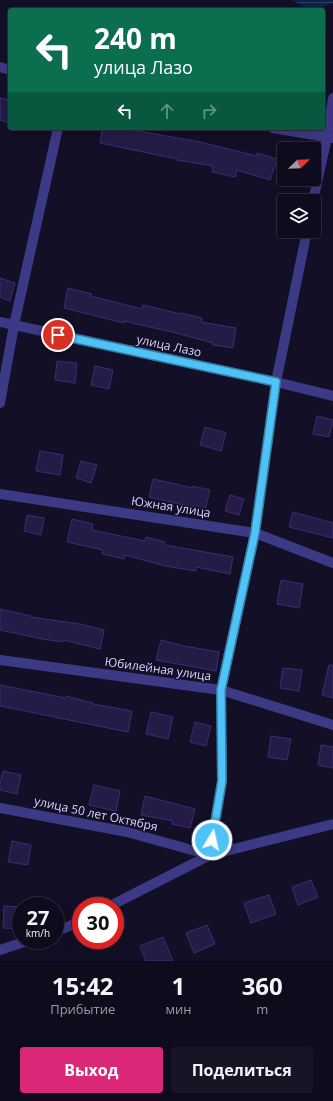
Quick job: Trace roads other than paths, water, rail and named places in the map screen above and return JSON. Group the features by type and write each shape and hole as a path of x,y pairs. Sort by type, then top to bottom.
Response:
{"street":[{"path":"315,194 330,137 333,98"},
{"path":"0,403 14,326 58,130"},
{"path":"286,130 330,137"},
{"path":"210,855 222,781 221,690 255,533 276,382 306,238"},
{"name":"улица Лазо","path":"0,322 276,382 333,396"},
{"name":"Южная улица","path":"0,494 255,533 333,564"},
{"name":"Юбилейная улица","path":"0,660 221,690 333,725"},
{"name":"улица 50 лет Октября","path":"0,808 127,832 210,855"},
{"path":"124,899 210,855 333,824"},
{"path":"0,950 12,946"}],"water":[{"path":"292,0 333,0 333,3 320,8 304,7"}]}
